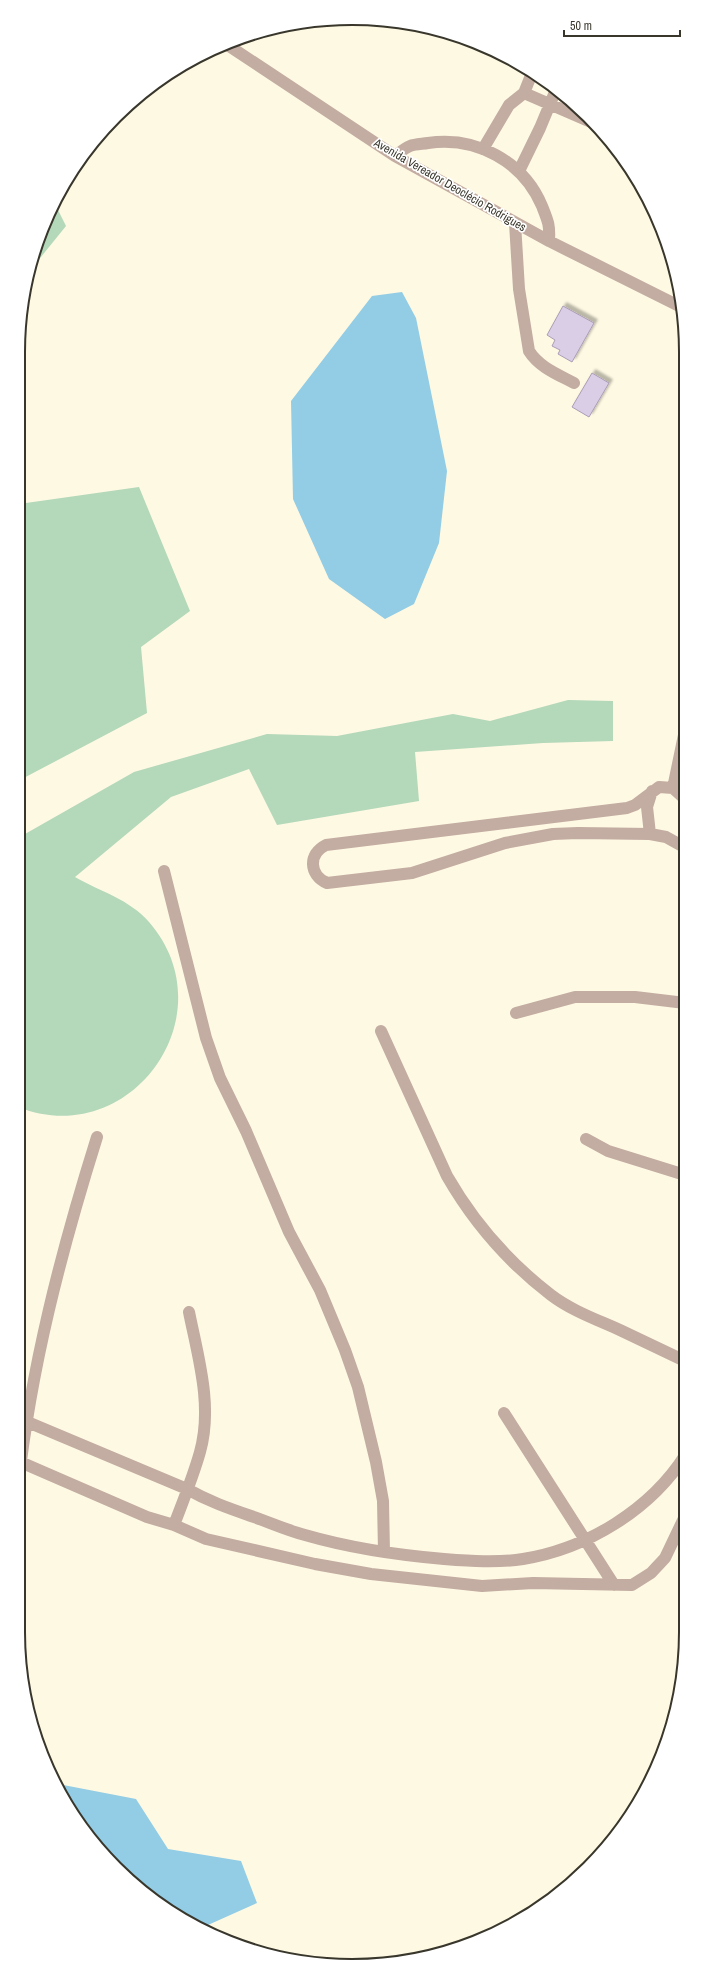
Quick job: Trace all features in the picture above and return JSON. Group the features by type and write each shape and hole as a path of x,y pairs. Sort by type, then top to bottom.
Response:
{"street":[{"name":"Avenida Vereador Deoclécio Rodrigues","path":"232,48 395,156 549,241 675,304"},
{"path":"483,149 509,105 524,93 530,78"},
{"path":"524,93 579,117"},
{"path":"519,171 540,128 554,95"},
{"path":"395,156 410,146 437,142 460,143 483,149 498,155 519,171 536,191 550,226 549,241"},
{"path":"515,223 519,289 529,351 534,359 546,368 574,383"},
{"path":"673,788 679,759"},
{"path":"679,793 673,788 659,787 635,805 627,808 326,845 316,853 312,866 317,876 327,883 412,873 505,843 529,838 578,833 650,834 666,837 679,844"},
{"path":"650,834 647,807 653,790"},
{"path":"164,871 206,1038 220,1078 246,1131 289,1232 323,1296 358,1387 376,1462 381,1493 384,1552"},
{"path":"516,1013 575,997 635,997 679,1002"},
{"path":"381,1031 447,1176 460,1199 491,1240 528,1275 563,1302 597,1320 679,1358"},
{"path":"25,1408 63,1251 97,1137"},
{"path":"586,1139 620,1155 679,1173"},
{"path":"174,1525 200,1451 204,1408 204,1386 190,1312"},
{"path":"504,1413 614,1585"},
{"path":"25,1421 187,1490 211,1502 303,1535 384,1552 423,1557 502,1561 544,1554 584,1540 619,1520 637,1507 668,1477 679,1463"},
{"path":"25,1464 147,1517 174,1525 206,1539 260,1553 371,1574 482,1586 533,1583 632,1585 642,1580 659,1566 671,1549 679,1530"}],"green space":[{"path":"58,210 66,226 38,261"},
{"path":"139,487 190,611 141,647 147,713 25,777 25,504"},
{"path":"568,700 613,701 613,741 543,743 415,752 419,801 277,825 249,769 171,797 75,877 133,907 149,922 171,958 178,996 173,1033 156,1066 130,1092 97,1110 59,1116 25,1109 25,834 134,772 267,734 337,736 453,714 490,721"}],"water":[{"path":"402,292 416,318 447,471 439,543 414,604 385,619 329,579 293,499 291,401 372,296"},
{"path":"63,1785 136,1799 168,1849 241,1861 257,1903 207,1925 188,1915 170,1904 136,1878 106,1848 80,1814"}],"building":[{"path":"563,306 594,323 572,362 558,354 560,350 552,346 555,340 547,335"},
{"path":"592,373 609,383 589,417 572,407"}]}
